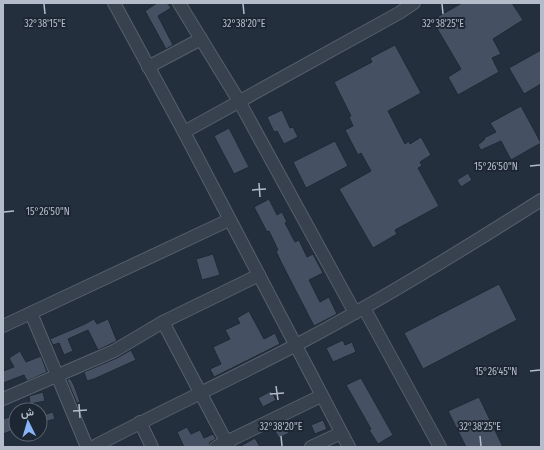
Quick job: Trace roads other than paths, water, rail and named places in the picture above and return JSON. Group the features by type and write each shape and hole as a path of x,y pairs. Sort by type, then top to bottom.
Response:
{"street":[{"path":"114,3 184,132 229,220 260,275 321,396 349,447"},
{"path":"179,3 440,447"},
{"path":"184,132 399,13 414,3"},
{"path":"148,67 201,39"},
{"path":"93,447 140,422 296,345 442,262 541,200"},
{"path":"3,326 229,220"},
{"path":"3,399 114,351 163,322 260,275"},
{"path":"31,313 87,447"},
{"path":"163,322 201,393 224,445 321,396"},
{"path":"140,422 152,447"},
{"path":"311,447 341,433"}]}
